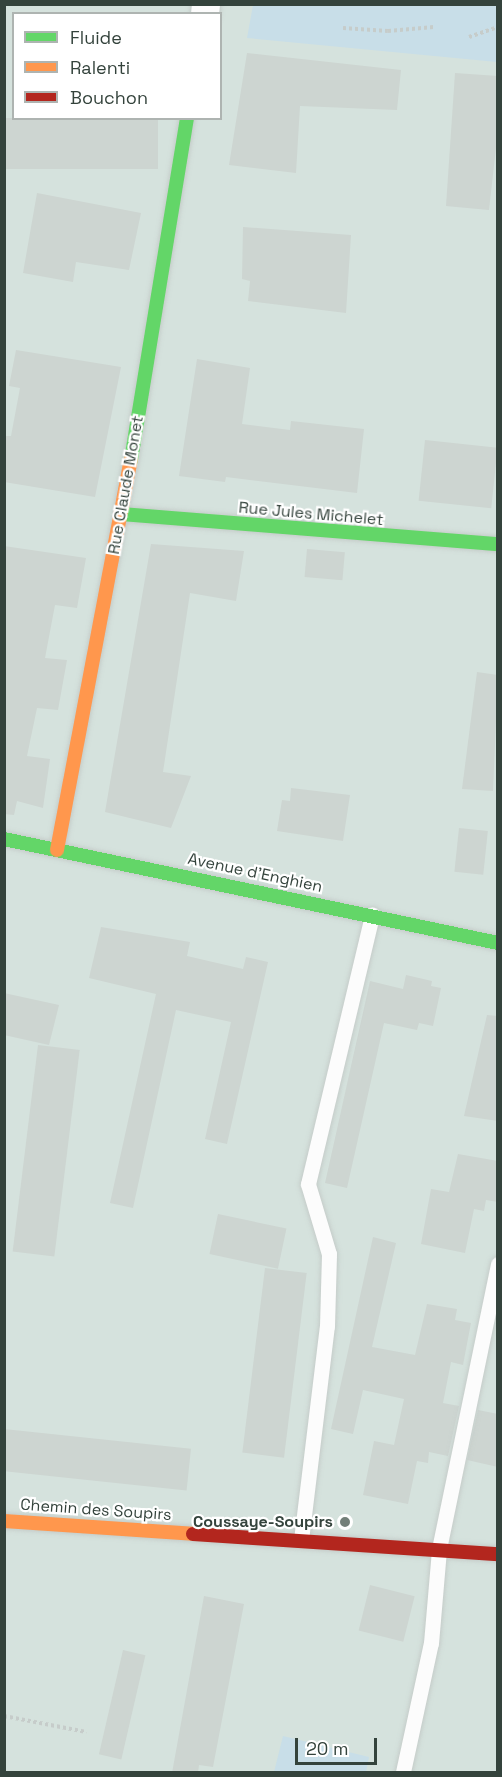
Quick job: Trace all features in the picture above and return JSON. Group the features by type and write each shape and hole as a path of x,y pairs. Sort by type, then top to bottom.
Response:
{"street":[{"name":"Rue Claude Monet","path":"57,850 122,514 187,120"},
{"name":"Rue Jules Michelet","path":"122,514 498,544"},
{"name":"Avenue d'Enghien","path":"4,839 498,943"},
{"name":"Chemin des Soupirs","path":"4,1521 498,1554"}],"lane":[{"path":"301,1540 327,1326 328,1254 308,1184 372,915"},
{"path":"403,1773 431,1642 439,1549 498,1264"}],"path":[{"path":"343,28 388,32 434,27"},
{"path":"469,37 498,27"},
{"path":"4,1716 86,1732"}],"shaded area":[{"path":"5,5 497,5 497,1772 5,1772"},
{"path":"253,5 497,5 497,62 247,38"},
{"path":"283,1736 369,1757 366,1772 274,1772"}],"building":[{"path":"247,53 401,70 397,110 300,106 296,173 229,165"},
{"path":"455,73 498,76 498,130 489,210 446,206"},
{"path":"4,118 12,118 12,120 158,120 158,169 4,169"},
{"path":"37,193 141,213 129,270 76,262 73,282 23,273"},
{"path":"243,227 351,235 346,313 248,301 250,281 242,279"},
{"path":"16,350 121,367 95,497 4,482 4,436 11,436 20,388 9,386"},
{"path":"197,359 250,368 242,424 290,430 291,421 364,429 357,493 226,477 225,482 179,476"},
{"path":"425,440 498,448 491,508 419,501"},
{"path":"151,544 244,551 236,601 190,593 163,772 191,776 171,828 105,812"},
{"path":"4,546 86,558 77,608 55,605 45,658 67,660 58,710 37,708 27,756 50,759 43,808 17,801 14,815 4,814"},
{"path":"307,549 345,552 342,580 305,577"},
{"path":"477,672 498,675 493,791 462,789"},
{"path":"291,788 350,795 343,841 277,831 282,800 290,801"},
{"path":"459,828 488,831 483,875 454,872"},
{"path":"101,927 190,942 187,956 243,969 246,957 268,962 227,1144 205,1139 231,1022 176,1010 133,1208 110,1203 156,994 89,978"},
{"path":"406,975 432,981 431,986 441,988 433,1026 419,1023 417,1030 384,1023 347,1188 325,1183 370,981 403,989"},
{"path":"4,993 59,1005 49,1045 4,1035"},
{"path":"487,1015 498,1016 498,1121 464,1116"},
{"path":"38,1045 80,1050 54,1257 13,1251"},
{"path":"458,1154 498,1161 498,1202 486,1200 484,1211 474,1209 465,1253 421,1244 431,1189 449,1192"},
{"path":"218,1214 286,1229 278,1269 209,1254"},
{"path":"373,1237 396,1243 372,1347 415,1355 427,1304 457,1309 455,1320 471,1323 463,1365 451,1362 443,1403 459,1406 448,1456 429,1452 428,1463 417,1461 408,1504 363,1495 374,1441 394,1445 404,1399 363,1390 353,1434 331,1429"},
{"path":"265,1268 307,1273 284,1458 242,1453"},
{"path":"478,1410 498,1414 498,1467 467,1460"},
{"path":"4,1429 191,1449 187,1490 4,1471"},
{"path":"370,1585 415,1596 403,1642 359,1631"},
{"path":"204,1596 244,1604 213,1767 199,1765 198,1773 172,1773"},
{"path":"123,1650 145,1655 121,1759 99,1754"}],"traffic: fast":[{"path":"131,460 187,120"},
{"path":"122,514 498,544"},
{"path":"4,839 498,943"}],"traffic: slow":[{"path":"57,850 131,460"},
{"path":"4,1521 193,1534"}],"traffic: jam":[{"path":"193,1534 498,1554"}],"place":[{"name":"Coussaye-Soupirs","path":"345,1522"}]}
